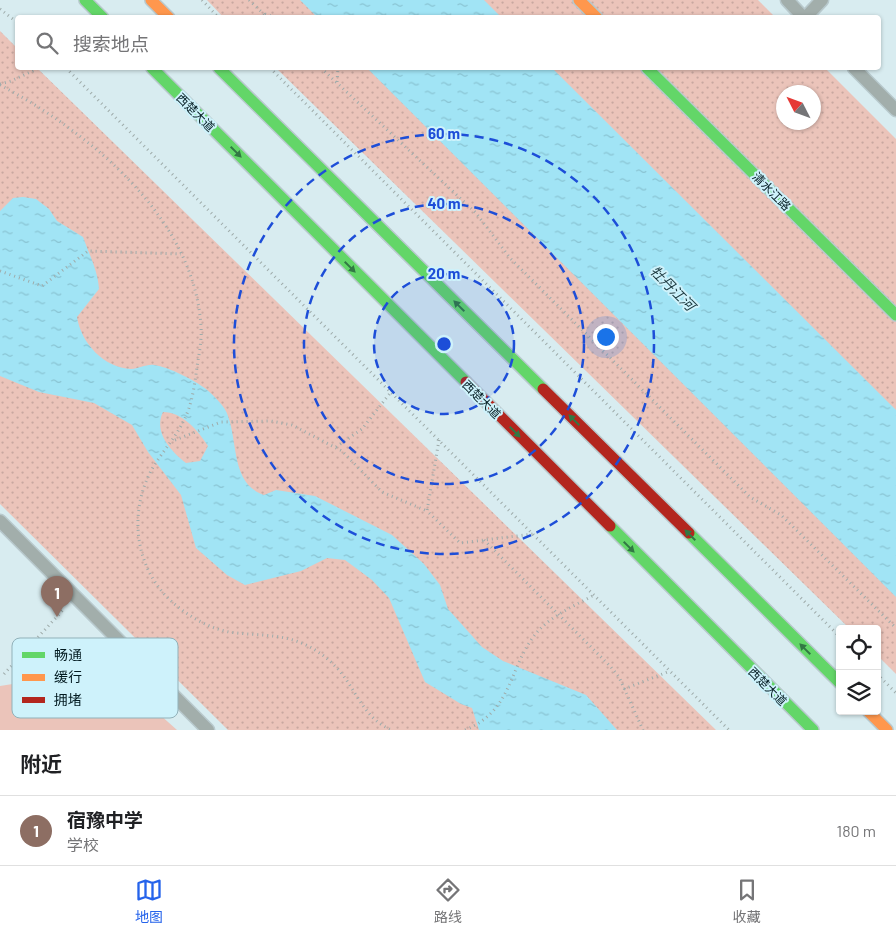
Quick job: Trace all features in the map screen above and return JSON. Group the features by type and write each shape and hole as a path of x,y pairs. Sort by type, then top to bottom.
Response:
{"main road":[{"path":"85,0 99,15"},
{"path":"151,0 166,15"},
{"path":"579,0 594,15"},
{"name":"西楚大道","path":"154,70 813,730"},
{"path":"221,70 836,680"},
{"name":"清水江路","path":"649,70 896,315"},
{"path":"872,715 887,730"}],"lane":[{"path":"787,0 802,15"},
{"path":"808,15 822,0"},
{"path":"856,70 894,104"},
{"path":"0,521 117,638"},
{"path":"178,700 208,730"}],"path":[{"path":"202,0 216,15"},
{"path":"249,0 268,15"},
{"path":"0,9 15,21"},
{"path":"0,84 35,70"},
{"path":"68,70 729,730"},
{"path":"272,70 836,633"},
{"path":"323,70 476,213 510,258 750,497 781,514 896,628"},
{"path":"337,83 338,70"},
{"path":"0,84 36,104 86,139 106,157 149,205 181,254 189,272 201,328 195,384 188,411 174,441 156,464 141,496 137,516 138,536 144,560 156,582 169,600 187,614 227,631 289,637 309,646 328,659 344,676 365,710 375,720 392,730"},
{"path":"0,271 42,286 88,251 181,254"},
{"path":"336,447 362,429 391,392"},
{"path":"174,441 220,422 271,421 292,425 336,447 355,462 382,492 427,511 460,543 534,534"},
{"path":"427,511 439,440"},
{"path":"484,540 610,666 624,688 643,730"},
{"path":"465,730 484,720 506,695 523,653 538,631 594,595"},
{"path":"38,638 76,597"},
{"path":"4,674 12,665"},
{"path":"624,688 670,671"},
{"path":"881,678 896,693"}],"shaded area":[{"path":"207,0 758,0 773,15 221,15"},
{"path":"0,31 15,46 15,70 39,70 716,730 228,730 178,680 178,638 135,638 0,504"},
{"path":"278,70 827,70 896,139 896,674 881,659 881,625 846,625"},
{"path":"12,684 12,718 164,718 177,730 0,730 0,686"}],"water":[{"path":"300,0 484,0 499,15 315,15"},
{"name":"牡丹江河","path":"369,70 554,70 896,410 896,597"},
{"path":"13,198 36,199 49,209 57,221 83,237 95,269 99,289 77,317 83,336 95,352 103,359 121,368 134,369 151,365 167,368 206,389 219,401 227,412 237,461 246,482 253,490 264,495 276,490 315,496 392,535 424,564 440,585 448,609 482,647 503,661 586,695 617,730 479,730 472,708 461,704 425,682 389,598 372,580 345,560 327,558 301,571 245,585 227,575 196,548 181,495 148,452 132,425 94,403 39,392 0,376 0,211","holes":["163,412 170,413 189,423 208,446 200,461 186,463 165,441 160,427 161,419"]}],"traffic: fast":[{"path":"85,0 100,15"},
{"path":"154,70 466,382"},
{"path":"221,70 543,389"},
{"path":"649,70 896,315"},
{"path":"610,526 813,730"},
{"path":"689,533 836,679"}],"traffic: slow":[{"path":"151,0 166,15"},
{"path":"579,0 594,15"},
{"path":"872,715 887,730"}],"traffic: jam":[{"path":"466,382 610,526"},
{"path":"543,389 689,533"}],"place":[{"name":"宿豫中学","path":"57,617"}]}
